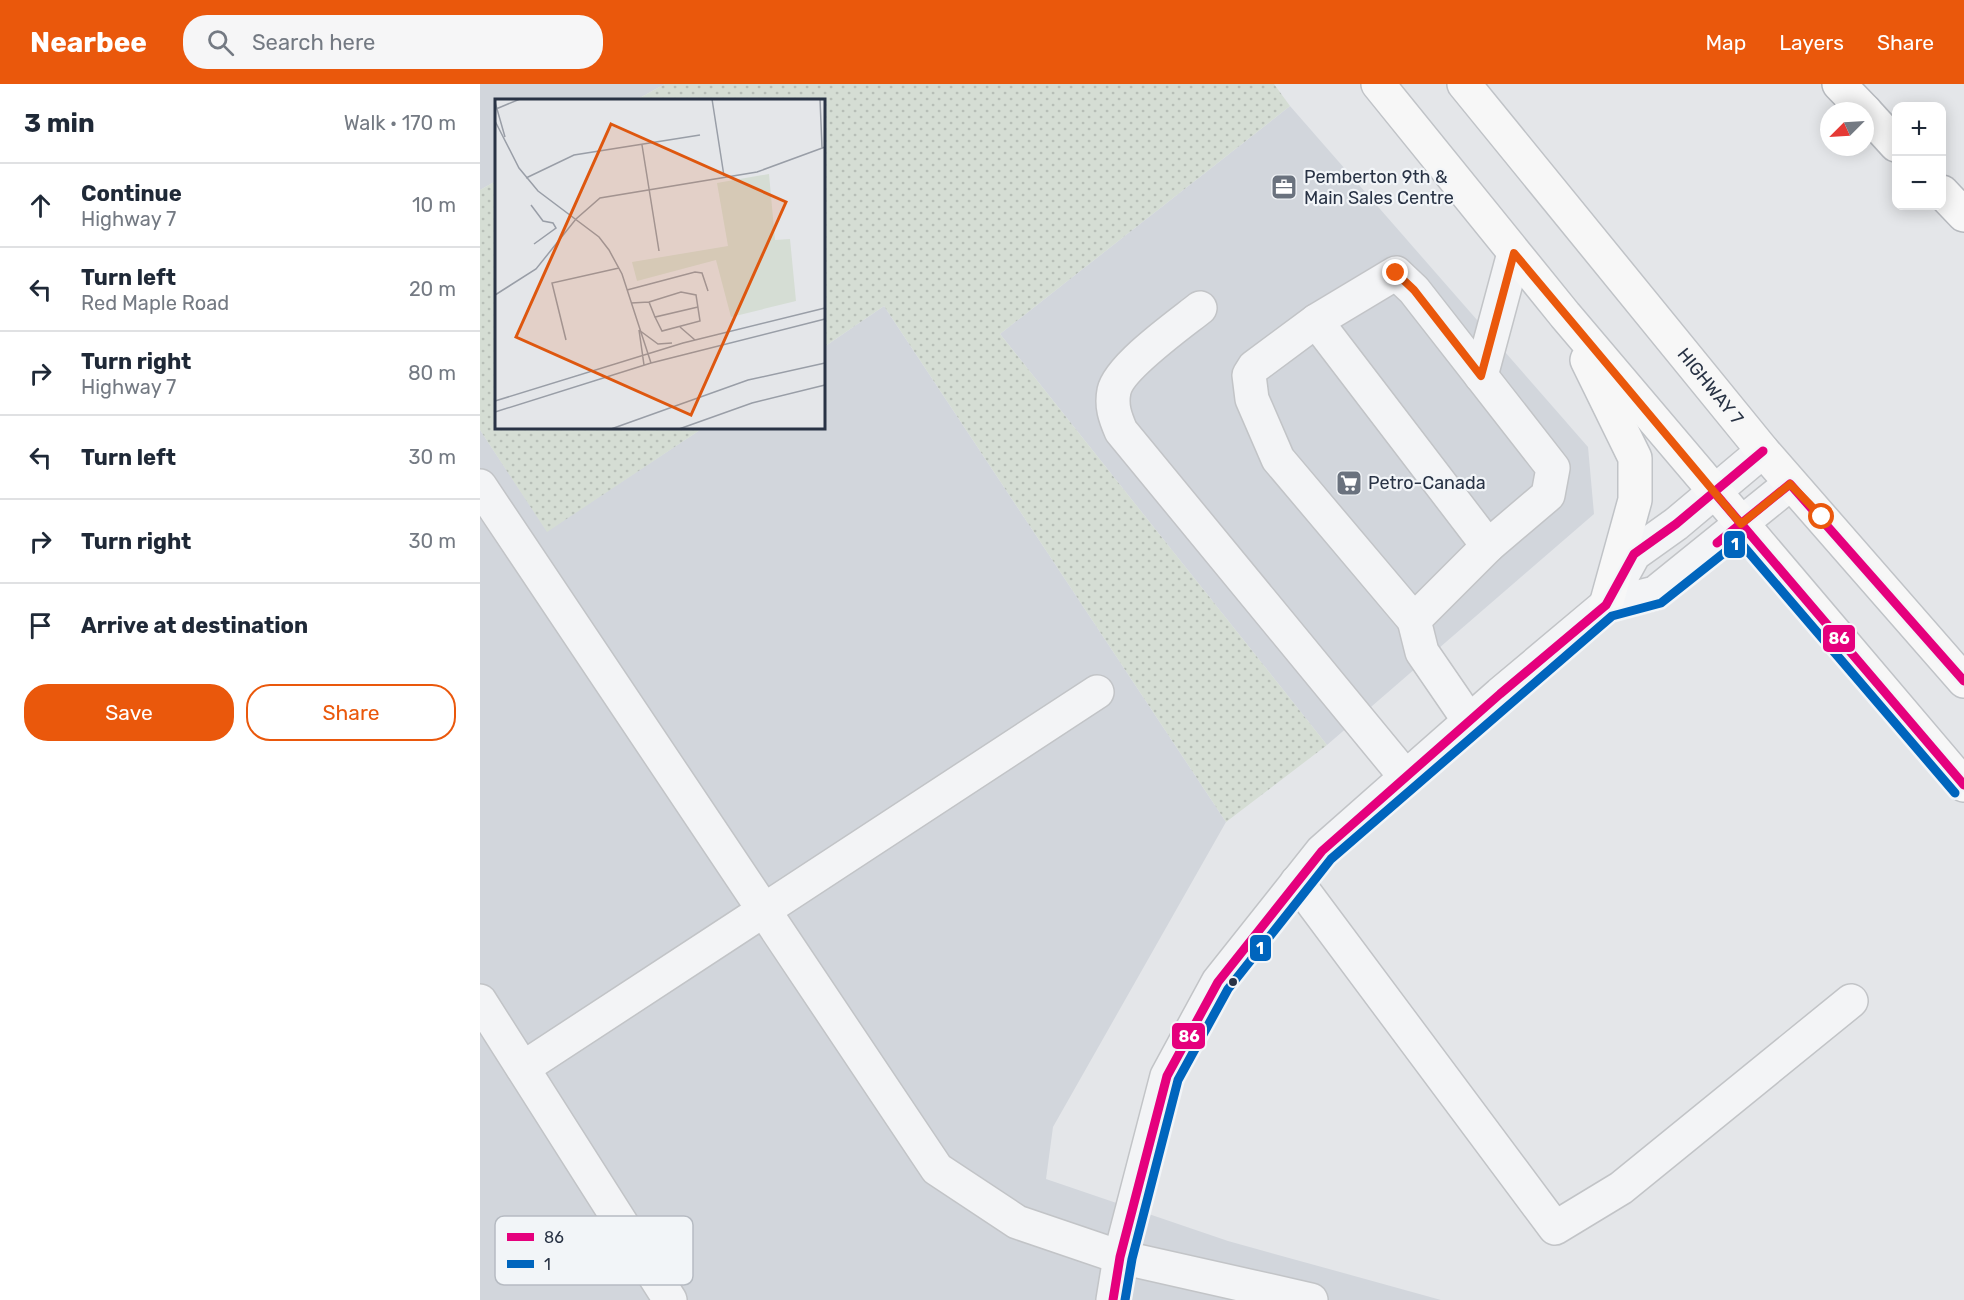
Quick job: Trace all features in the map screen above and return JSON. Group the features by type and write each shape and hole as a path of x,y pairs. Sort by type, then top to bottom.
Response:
{"main road":[{"path":"1378,84 1565,315 1964,785"},
{"name":"HIGHWAY 7","path":"1464,84 1790,484 1964,681"},
{"path":"1839,84 1856,102"},
{"path":"1874,121 1892,141"},
{"path":"1946,197 1964,216"},
{"path":"1565,315 1635,458 1635,500 1606,605"}],"street":[{"path":"1481,376 1514,253"},
{"path":"1414,620 1488,546 1548,495 1553,468 1414,290 1396,273 1316,321 1254,367 1249,375 1252,399 1278,459 1414,620 1422,652 1470,722"},
{"path":"1200,308 1148,350 1114,388 1112,408 1121,431 1405,776"},
{"path":"1316,321 1488,546"},
{"path":"1113,1300 1120,1257 1167,1076 1218,982 1322,851 1405,776 1606,605 1634,554 1763,451"},
{"path":"1606,605 1655,592 1790,484"},
{"path":"484,502 764,911 937,1169 1017,1222 1120,1257 1311,1300"},
{"path":"523,1068 1097,692"},
{"path":"1297,882 1555,1228 1621,1188 1851,1001"},
{"path":"480,1002 617,1216"},
{"path":"660,1285 670,1300"}],"shaded area":[{"path":"480,84 665,84 638,99 495,99 495,182 480,190"},
{"path":"665,84 1274,84 1290,106 1000,334 1327,745 1226,822 884,306 825,346 825,99 638,99"},
{"path":"1290,106 1588,447 1594,514 1327,745 1000,334"},
{"path":"495,182 495,429 702,429 547,532 480,430 480,190"},
{"path":"884,306 1226,822 1053,1127 1046,1179 1228,1241 1441,1300 480,1300 480,430 547,531 701,429 825,429 825,346"}],"transit line":[{"name":"86","path":"1113,1300 1120,1257 1167,1076 1218,982 1322,851 1500,694 1606,605 1634,554 1676,524 1763,451"},
{"name":"86","path":"1717,543 1790,484 1964,681"},
{"name":"86","path":"1714,492 1964,785"},
{"name":"1","path":"1125,1300 1132,1259 1178,1080 1228,989 1331,859 1612,616 1661,603 1739,541 1955,793"}],"place":[{"name":"Pemberton 9th & Main Sales Centre","path":"1284,187"},
{"name":"Petro-Canada","path":"1349,483"}],"route":[{"path":"1396,273 1414,290 1481,376 1514,253 1741,524 1790,484 1822,517"}]}
